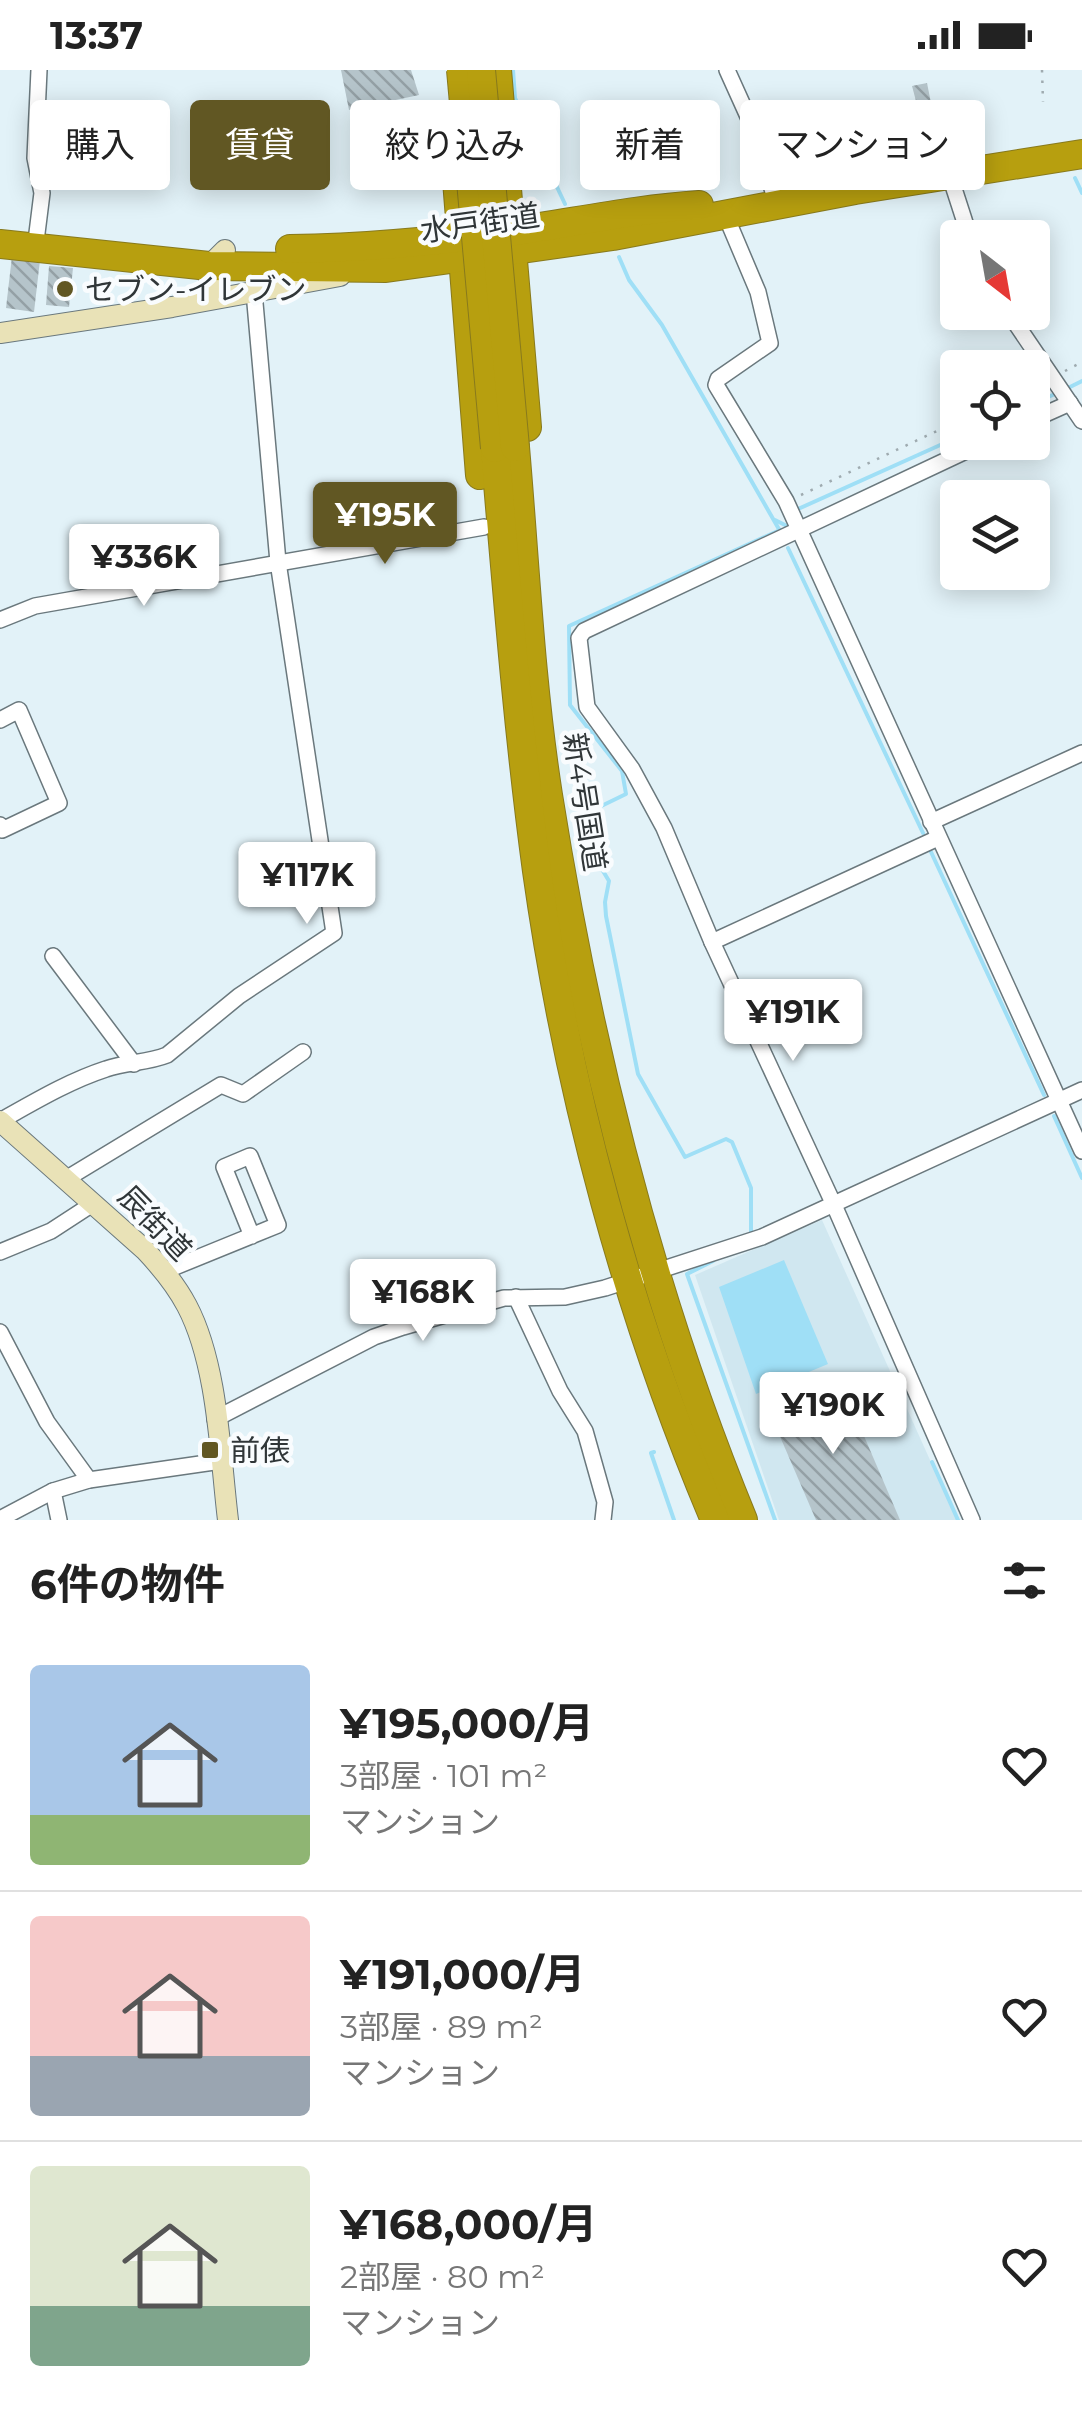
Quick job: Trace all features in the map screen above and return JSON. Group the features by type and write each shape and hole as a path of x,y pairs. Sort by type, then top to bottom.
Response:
{"highway":[{"path":"448,70 497,670 516,799 550,869"},
{"name":"新4号国道","path":"461,70 548,794 550,869 574,1071 643,1277 687,1372 743,1520"},
{"name":"新4号国道","path":"480,70 505,447"},
{"path":"498,70 558,789 550,869"},
{"name":"水戸街道","path":"985,160 1082,140"},
{"name":"水戸街道","path":"985,164 1082,154"},
{"name":"水戸街道","path":"511,241 637,209 775,198 821,190"},
{"name":"水戸街道","path":"0,244 35,241 386,268 462,248 726,214 775,198"},
{"name":"水戸街道","path":"0,227 35,241"},
{"name":"水戸街道","path":"217,258 398,246 462,248"},
{"name":"新4号国道","path":"643,1277 662,1382 715,1520"}],"main road":[{"path":"210,299 217,258"},
{"path":"0,334 386,268"},
{"name":"辰街道","path":"0,1121 164,1270 188,1308 198,1332 215,1419 228,1520"}],"street":[{"path":"35,241 42,193 35,158 39,70"},
{"path":"728,70 755,132 775,198"},
{"path":"955,190 964,220"},
{"path":"726,214 758,292 770,343 718,379 716,385 786,502 1082,1151"},
{"path":"0,1121 77,1080 167,1055 239,996 334,933 278,562 254,292"},
{"path":"1020,330 1082,421"},
{"path":"1050,412 1070,403"},
{"path":"947,460 584,631 579,638 587,706 632,769 664,828 972,1520"},
{"path":"0,620 35,606 484,527"},
{"path":"0,720 20,710 58,804 2,830 0,824"},
{"path":"712,942 1082,753"},
{"path":"53,956 134,1064"},
{"path":"66,1179 221,1085 243,1094 303,1052"},
{"path":"215,1419 374,1337 487,1302 516,1297 565,1297 643,1277 762,1238 1082,1090"},
{"path":"164,1270 252,1236 278,1225 250,1156 224,1168 252,1236"},
{"path":"0,1252 51,1231 94,1203"},
{"path":"516,1297 560,1392 585,1431 605,1502 603,1520"},
{"path":"0,1332 48,1422 89,1480"},
{"path":"0,1519 53,1491 89,1480 221,1461"},
{"path":"53,1491 59,1520"}],"path":[{"path":"1042,70 1043,102"},
{"path":"786,502 940,430"}],"shaded area":[{"path":"822,1220 957,1520 779,1520 695,1275"}],"water":[{"path":"784,1260 828,1364 756,1394 719,1287"}],"building":[{"path":"341,70 411,70 419,95 396,100 350,100 349,110"},
{"path":"927,83 930,100 916,100 912,86"},
{"path":"12,256 40,260 34,312 6,308"},
{"path":"49,266 73,268 69,307 46,305"},
{"path":"840,1380 900,1520 816,1520 769,1411"}],"waterway":[{"path":"513,70 515,98 565,204"},
{"path":"1075,178 1082,193"},
{"path":"619,257 629,280 662,325 780,531"},
{"path":"1064,390 1082,381"},
{"path":"1050,396 1055,394"},
{"path":"798,509 940,445"},
{"path":"775,520 789,527"},
{"path":"751,1235 751,1188 732,1142 726,1139 685,1157 638,1074 606,916 609,881 597,861 589,812 626,794 622,771 570,705 569,626 780,530"},
{"path":"788,548 923,833"},
{"path":"931,852 1044,1095"},
{"path":"1054,1116 1082,1178"},
{"path":"713,1261 687,1274 775,1520"},
{"path":"654,1452 651,1453 674,1520"},
{"path":"932,1462 958,1520"}],"place":[{"name":"セブン-イレブン","path":"65,289"},
{"name":"前俵","path":"210,1450"}]}
